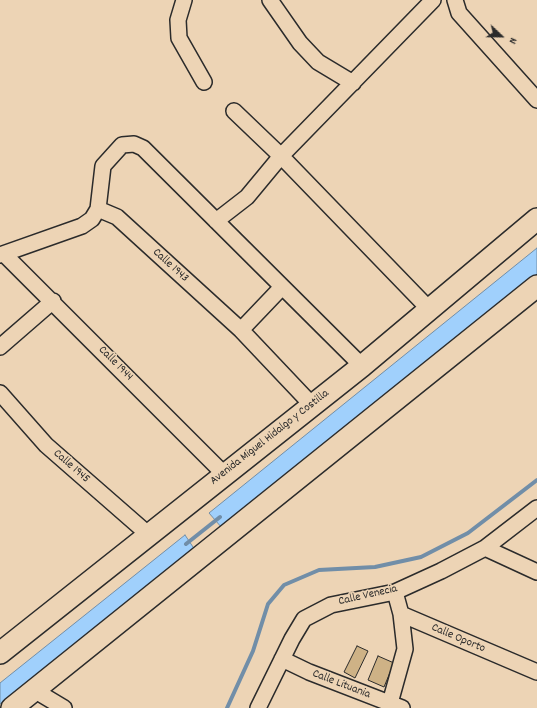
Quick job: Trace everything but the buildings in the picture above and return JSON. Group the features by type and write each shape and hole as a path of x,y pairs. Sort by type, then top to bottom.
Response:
{"main road":[{"name":"Avenida Miguel Hidalgo y Costilla","path":"0,653 362,366 537,219"},
{"path":"12,708 537,286"}],"street":[{"path":"184,0 178,20 179,38 204,82"},
{"path":"270,0 300,43 318,62 353,84"},
{"path":"216,221 247,197 281,156 353,84 433,0"},
{"path":"455,0 459,13 537,100"},
{"path":"234,111 281,156 429,310"},
{"path":"2,255 82,226 92,219 98,209 103,166 122,145 134,144 143,148 362,366"},
{"name":"Calle 1943","path":"98,209 116,217 241,330 312,405"},
{"name":"Calle 1944","path":"2,255 53,301 225,475"},
{"path":"241,330 282,287"},
{"path":"0,347 53,301"},
{"name":"Calle 1945","path":"0,393 46,445 149,535"},
{"name":"Calle Venecia","path":"258,708 304,619 331,605 394,592 441,571 485,548 537,508"},
{"path":"485,548 537,572"},
{"path":"394,592 401,614 405,649 396,705"},
{"name":"Calle Oporto","path":"401,614 537,672"},
{"name":"Calle Lituania","path":"282,659 315,675 396,705"},
{"path":"34,690 64,708"}],"water":[{"path":"537,248 537,277 222,528 209,513"},
{"path":"185,535 195,550 0,704 0,683"}],"waterway":[{"path":"227,708 253,651 268,604 284,585 319,570 375,567 421,557 468,533 537,480"},
{"path":"186,544 220,517"}]}
